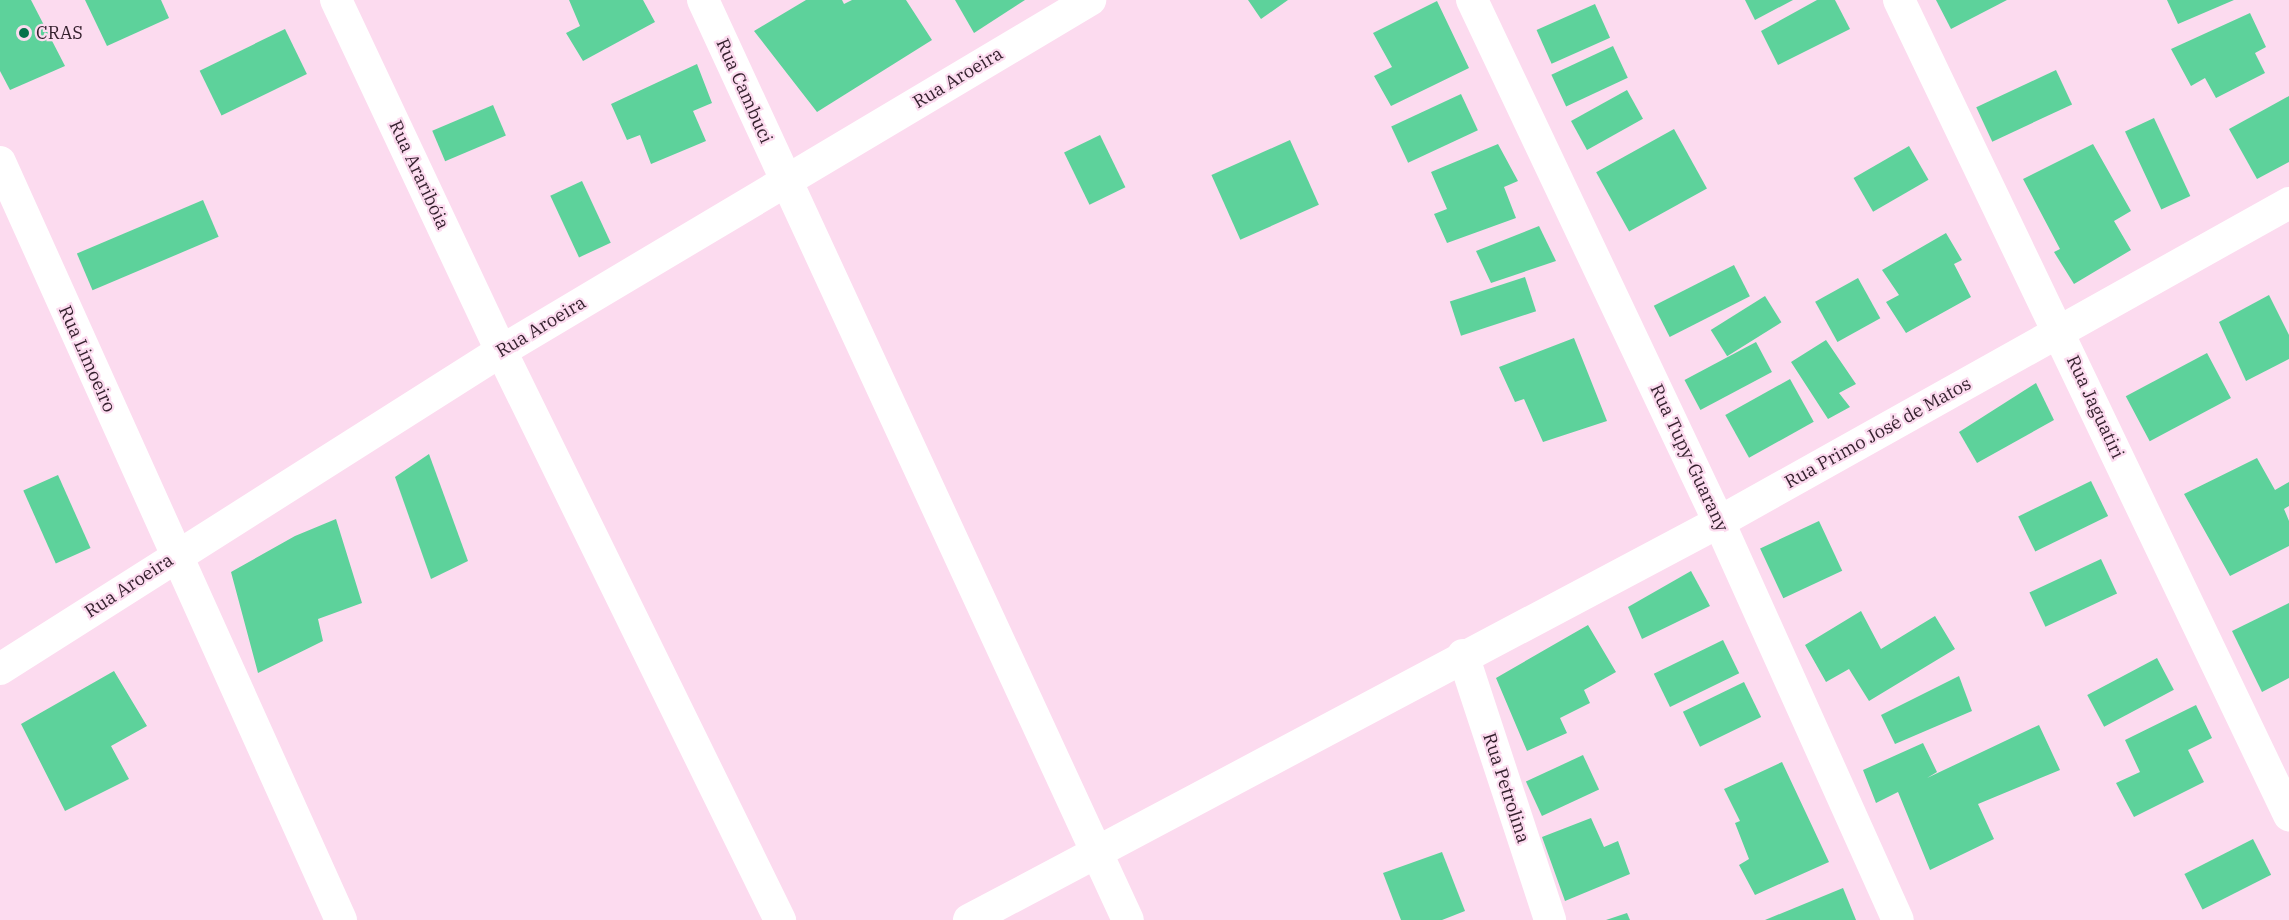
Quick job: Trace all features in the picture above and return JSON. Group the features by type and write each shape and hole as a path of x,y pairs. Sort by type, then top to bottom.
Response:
{"street":[{"name":"Rua Araribóia","path":"336,0 501,351 780,920"},
{"name":"Rua Cambuci","path":"703,0 1094,853 1128,920"},
{"name":"Rua Aroeira","path":"0,669 174,556 501,351 1088,0"},
{"name":"Rua Tupy-Guarany","path":"1472,0 1719,522 1898,920"},
{"name":"Rua Jaguatiri","path":"1899,0 2289,815"},
{"name":"Rua Limoeiro","path":"0,162 174,556 340,920"},
{"name":"Rua Primo José de Matos","path":"969,920 1463,655 1719,522 2289,203"},
{"name":"Rua Petrolina","path":"1463,655 1550,920"}],"building":[{"name":"CRAS","path":"0,0 31,0 65,66 10,90 0,71"},
{"path":"85,0 161,0 169,18 107,46"},
{"path":"569,0 643,0 655,22 583,61 566,33 580,26"},
{"path":"806,0 842,0 844,4 852,0 906,0 932,40 817,112 754,31"},
{"path":"955,0 1025,0 974,33"},
{"path":"1248,0 1288,0 1261,19"},
{"path":"1745,0 1793,0 1755,20"},
{"path":"1817,0 1835,0 1850,29 1778,65 1761,31"},
{"path":"1936,0 2007,0 1951,29"},
{"path":"2167,0 2234,0 2178,24"},
{"path":"1437,1 1469,68 1391,106 1374,76 1392,67 1373,33"},
{"path":"1595,4 1610,38 1552,64 1537,30"},
{"path":"2250,13 2266,47 2255,53 2265,73 2216,98 2205,78 2191,86 2171,49"},
{"path":"285,29 307,74 222,116 200,71"},
{"path":"1613,46 1628,78 1566,106 1551,75"},
{"path":"697,64 712,103 693,111 706,141 651,164 640,135 627,140 611,104"},
{"path":"2056,70 2072,104 1992,142 1976,107"},
{"path":"1627,90 1643,119 1587,150 1571,121"},
{"path":"1461,94 1478,130 1408,163 1391,127"},
{"path":"2289,96 2289,162 2257,179 2229,129"},
{"path":"493,105 506,135 445,161 432,131"},
{"path":"2154,118 2190,196 2161,209 2125,132"},
{"path":"1674,129 1707,188 1629,232 1596,172"},
{"path":"1100,135 1125,187 1089,205 1064,153"},
{"path":"1290,140 1319,205 1240,240 1211,175"},
{"path":"1498,144 1518,181 1504,187 1516,218 1447,243 1434,214 1447,209 1431,172"},
{"path":"2093,144 2131,211 2114,221 2131,250 2074,284 2054,252 2060,249 2023,179"},
{"path":"1909,146 1928,180 1873,212 1854,178"},
{"path":"582,181 611,243 579,257 550,196"},
{"path":"203,200 219,237 93,290 77,254"},
{"path":"1539,226 1556,261 1491,283 1476,251"},
{"path":"1946,233 1962,260 1954,264 1971,297 1906,333 1886,302 1899,295 1882,270"},
{"path":"1734,265 1750,296 1670,337 1654,306"},
{"path":"1525,277 1536,311 1461,336 1450,301"},
{"path":"1858,278 1880,318 1837,342 1815,302"},
{"path":"2269,295 2289,335 2289,359 2246,381 2219,322"},
{"path":"1765,296 1781,322 1727,356 1711,330"},
{"path":"1574,338 1607,421 1543,442 1524,399 1515,402 1499,367"},
{"path":"1826,340 1856,384 1839,393 1850,407 1828,419 1791,362"},
{"path":"1756,342 1772,372 1700,410 1684,380"},
{"path":"2207,353 2231,398 2150,441 2126,396"},
{"path":"1790,379 1814,422 1749,458 1725,415"},
{"path":"2036,383 2054,420 1977,463 1959,432"},
{"path":"429,454 468,561 431,579 395,477"},
{"path":"2257,458 2275,490 2289,482 2289,506 2284,509 2289,521 2289,546 2230,576 2184,494"},
{"path":"58,475 91,548 56,564 23,490"},
{"path":"2091,481 2108,516 2035,552 2018,517"},
{"path":"336,519 362,603 318,619 323,641 258,673 231,572 295,536"},
{"path":"1819,521 1842,571 1783,598 1760,548"},
{"path":"2101,559 2117,593 2045,627 2029,592"},
{"path":"1691,571 1710,606 1642,639 1628,607"},
{"path":"2289,603 2289,678 2262,692 2232,631"},
{"path":"1861,611 1881,649 1935,616 1955,649 1869,701 1849,669 1826,682 1805,645"},
{"path":"1588,625 1616,672 1584,690 1590,703 1560,718 1567,733 1527,751 1496,678"},
{"path":"1723,640 1739,673 1670,707 1654,674"},
{"path":"2157,658 2174,690 2104,727 2087,695"},
{"path":"114,671 147,726 111,746 129,779 65,811 21,724"},
{"path":"1959,676 1972,711 1895,744 1881,715"},
{"path":"1744,682 1761,717 1700,747 1683,712"},
{"path":"2196,705 2212,738 2188,750 2204,782 2134,817 2116,783 2140,772 2125,740"},
{"path":"2039,725 2060,770 1978,804 1994,839 1930,870 1898,792 1876,803 1863,770 1923,743 1937,772 1927,778"},
{"path":"1583,755 1599,789 1542,816 1526,782"},
{"path":"1782,762 1829,862 1755,895 1739,865 1749,859 1735,823 1740,821 1724,789"},
{"path":"1591,818 1604,847 1618,841 1630,874 1565,901 1542,837"},
{"path":"2253,839 2271,875 2203,910 2184,874"},
{"path":"1442,852 1465,911 1442,920 1401,920 1383,873"},
{"path":"1843,888 1856,920 1765,920"},
{"path":"1627,913 1630,920 1606,920"}],"place":[{"name":"CRAS","path":"24,33"}]}
